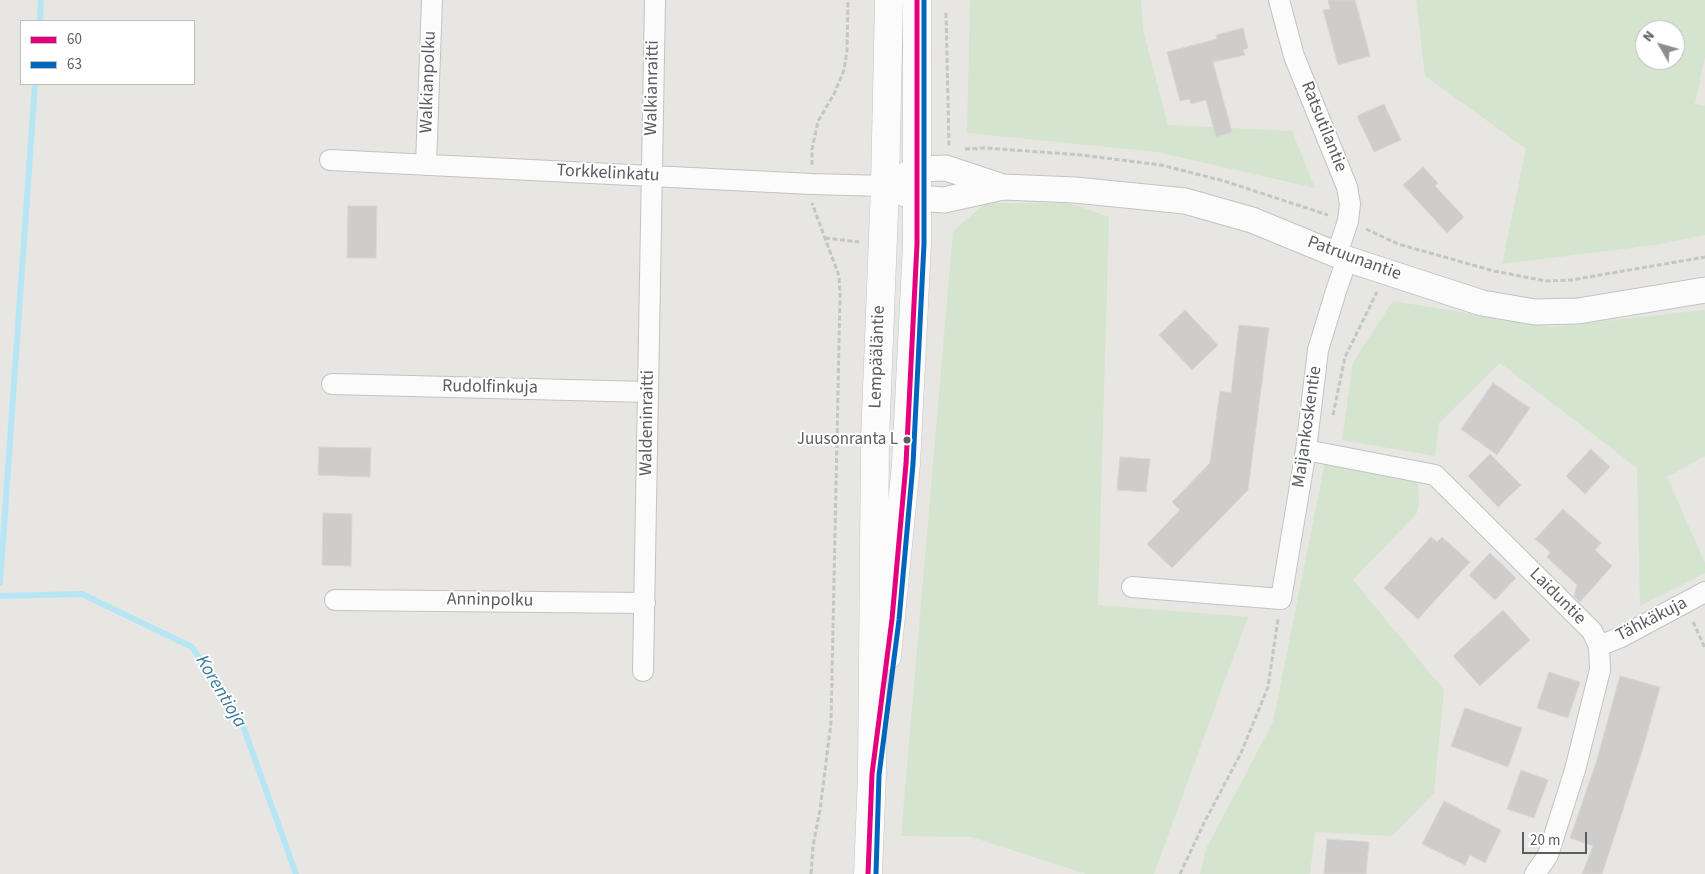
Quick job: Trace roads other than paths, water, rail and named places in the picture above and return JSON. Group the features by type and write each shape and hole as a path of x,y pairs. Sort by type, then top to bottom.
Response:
{"main road":[{"name":"Lempääläntie","path":"868,869 872,774 875,458 885,186 889,0"},
{"name":"Lempääläntie","path":"872,774 892,619 906,464 917,244 917,0"}],"street":[{"name":"Walkianpolku","path":"426,165 432,0"},
{"name":"Walkianraitti","path":"652,176 655,0"},
{"name":"Ratsutilantie","path":"1279,0 1294,56 1347,187 1350,204 1342,256"},
{"name":"Torkkelinkatu","path":"330,160 885,186"},
{"name":"Patruunantie","path":"885,186 916,169 946,168 1003,186 1075,190 1185,201 1252,220 1342,256 1482,303 1535,312 1578,311 1705,290"},
{"name":"Waldeninraitti","path":"643,671 652,176"},
{"name":"Patruunantie","path":"885,186 916,198 944,200 1003,186"},
{"name":"Maijankoskentie","path":"1132,587 1281,599 1306,450 1318,350 1342,256"},
{"name":"Rudolfinkuja","path":"332,384 648,392"},
{"name":"Laiduntie","path":"1306,450 1435,475 1592,632 1599,646"},
{"name":"Tähkäkuja","path":"1599,646 1621,637 1705,592"},
{"name":"Anninpolku","path":"335,600 645,603"},
{"path":"1535,874 1548,855 1575,770 1600,670 1599,646"}],"waterway":[{"path":"40,20 41,0"},
{"path":"0,583 35,85"},
{"name":"Korentioja","path":"0,596 82,594 192,647 242,723 296,874"}],"place":[{"name":"Juusonranta L","path":"907,440"}]}
